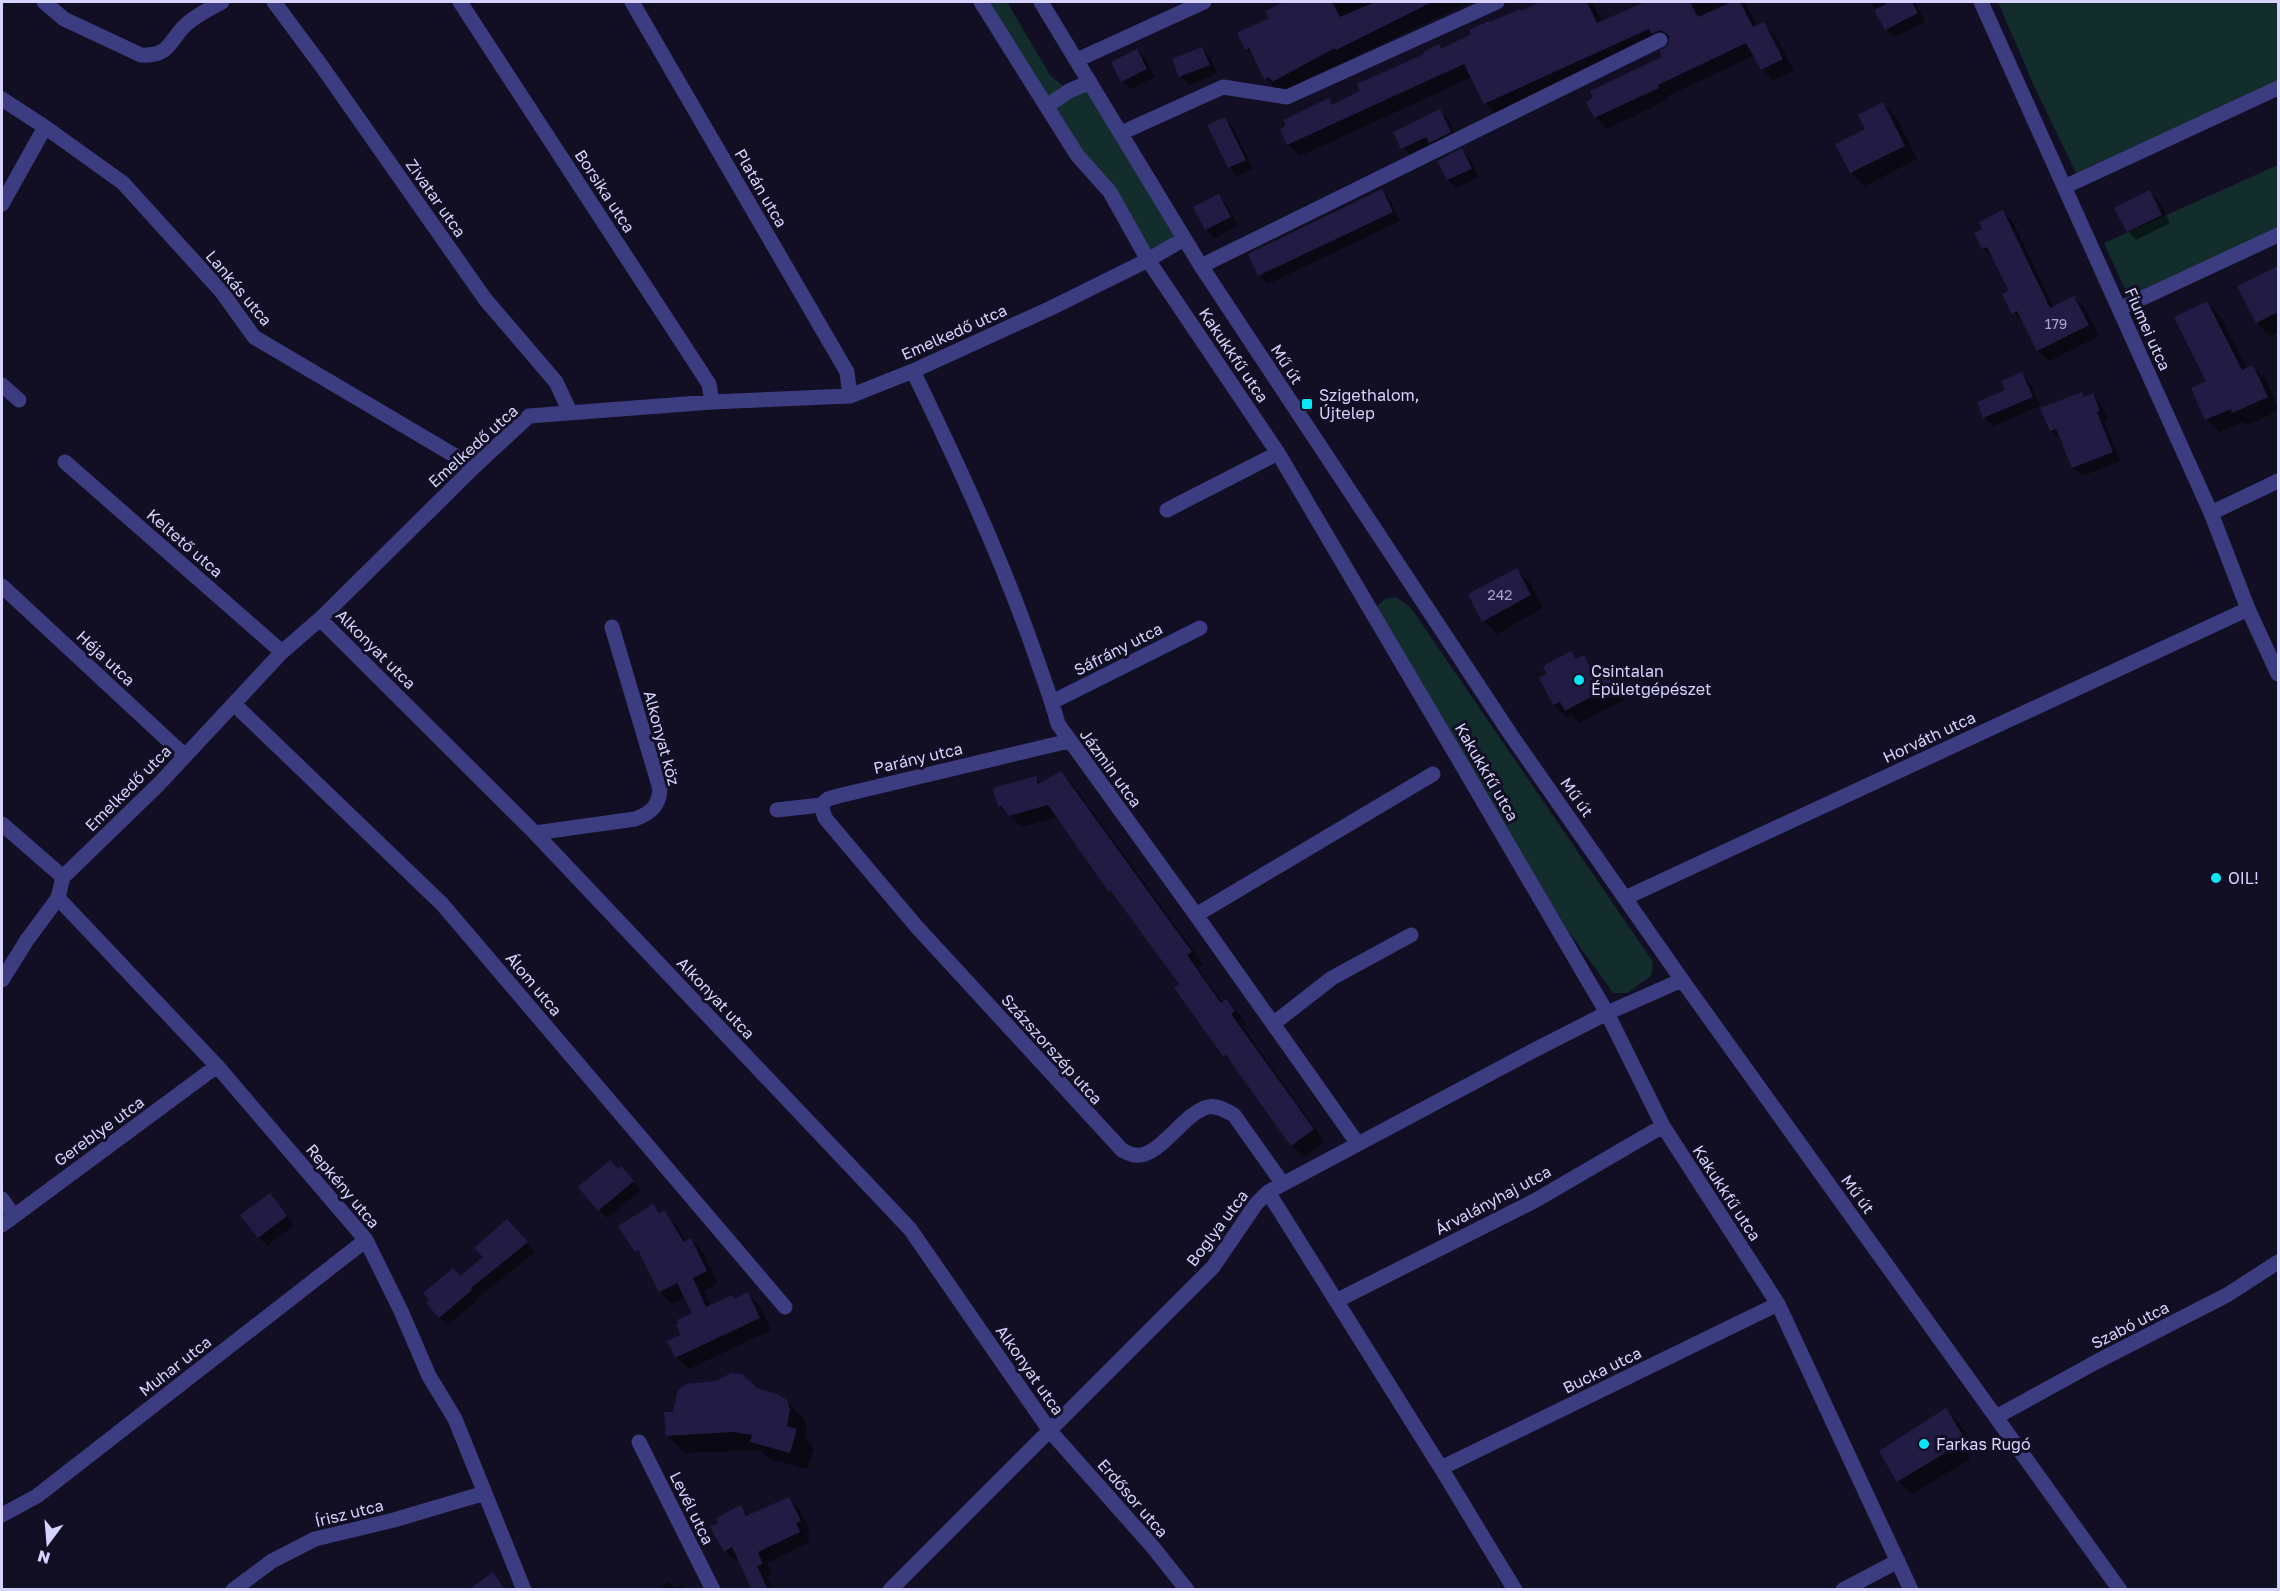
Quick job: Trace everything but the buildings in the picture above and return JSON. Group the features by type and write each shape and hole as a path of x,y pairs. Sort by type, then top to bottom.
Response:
{"street":[{"path":"44,2 64,20 141,56 155,56 164,51 188,22 222,2"},
{"name":"Zivatar utca","path":"274,2 485,299 556,382 570,412"},
{"name":"Borsika utca","path":"460,2 709,384 711,402"},
{"name":"Platán utca","path":"632,2 846,372 850,396"},
{"name":"Kakukkfű utca","path":"981,2 1077,155 1110,192 1148,260 1278,453 1607,1013 1663,1126 1778,1304 1911,1590"},
{"name":"Mű út","path":"1041,2 1201,266 1511,735 1682,980 2120,1590"},
{"path":"1077,60 1204,2"},
{"path":"1121,133 1224,87 1287,97 1497,2"},
{"name":"Fiumei utca","path":"1981,2 2211,513 2248,609 2278,674"},
{"path":"1201,266 1660,40"},
{"path":"1047,106 1069,91 1090,82"},
{"path":"2064,187 2278,87"},
{"name":"Lankás utca","path":"2,99 123,183 221,291 254,337 474,467"},
{"path":"2,204 45,127"},
{"path":"2119,309 2278,235"},
{"name":"Emelkedő utca","path":"63,877 110,833 185,756 282,652 320,619 529,416 711,402 850,396 913,371 1051,308 1148,260 1184,239"},
{"name":"Jázmin utca","path":"913,371 963,474 1003,567 1058,724 1359,1144"},
{"path":"2,385 19,400"},
{"path":"1167,510 1278,453"},
{"name":"Keltető utca","path":"64,462 282,652"},
{"path":"2211,513 2278,481"},
{"name":"Héja utca","path":"2,586 185,756"},
{"name":"Horváth utca","path":"1625,898 2248,609"},
{"name":"Alkonyat utca","path":"320,619 535,833 910,1229 1050,1431"},
{"name":"Alkonyat köz","path":"535,833 635,819 648,814 656,807 660,789 612,627"},
{"name":"Sáfrány utca","path":"1052,702 1200,628"},
{"name":"Álom utca","path":"234,705 442,904 785,1307"},
{"name":"Parány utca","path":"777,810 821,805 828,799 838,796 1069,741"},
{"path":"1196,915 1433,774"},
{"name":"Százszorszép utca","path":"821,805 825,818 916,926 1122,1150 1137,1156 1151,1152 1196,1113 1209,1106 1224,1109 1234,1115 1283,1184"},
{"path":"2,824 63,877 58,898 27,940 2,980"},
{"name":"Repkény utca","path":"58,898 217,1066 366,1240 401,1311 429,1376 455,1419 524,1590"},
{"path":"1273,1024 1332,978 1410,935"},
{"name":"Boglya utca","path":"890,1589 1213,1267 1256,1204 1268,1192 1523,1056 1607,1013 1682,980"},
{"name":"Gereblye utca","path":"8,1220 217,1066"},
{"name":"Árvalányhaj utca","path":"1336,1300 1536,1200 1663,1126"},
{"path":"1268,1192 1442,1468 1515,1590"},
{"path":"2,1199 8,1220"},
{"name":"Muhar utca","path":"2,1515 37,1496 366,1240"},
{"name":"Szabó utca","path":"1996,1418 2096,1362 2227,1295 2278,1262"},
{"name":"Bucka utca","path":"1442,1468 1778,1304"},
{"name":"Erdősor utca","path":"1050,1431 1152,1546 1187,1590"},
{"name":"Levél utca","path":"639,1442 713,1590"},
{"name":"Írisz utca","path":"233,1590 272,1561 315,1539 394,1520 485,1493"},
{"path":"1843,1590 1898,1561"}],"green space":[{"path":"981,2 1007,2 1050,75 1069,91 1094,89 1184,239 1148,260"},
{"path":"1998,2 2278,2 2278,81 2076,173 2035,88"},
{"path":"2278,165 2278,230 2130,300 2104,243"},
{"path":"1396,597 1411,608 1653,962 1651,976 1627,993 1613,993 1567,929 1379,616 1378,605 1385,599"}],"place":[{"name":"Szigethalom, Újtelep","path":"1307,404"},
{"name":"Csintalan Épületgépészet","path":"1579,680"},
{"name":"OIL!","path":"2216,878"},
{"name":"Farkas Rugó","path":"1924,1444"}]}
